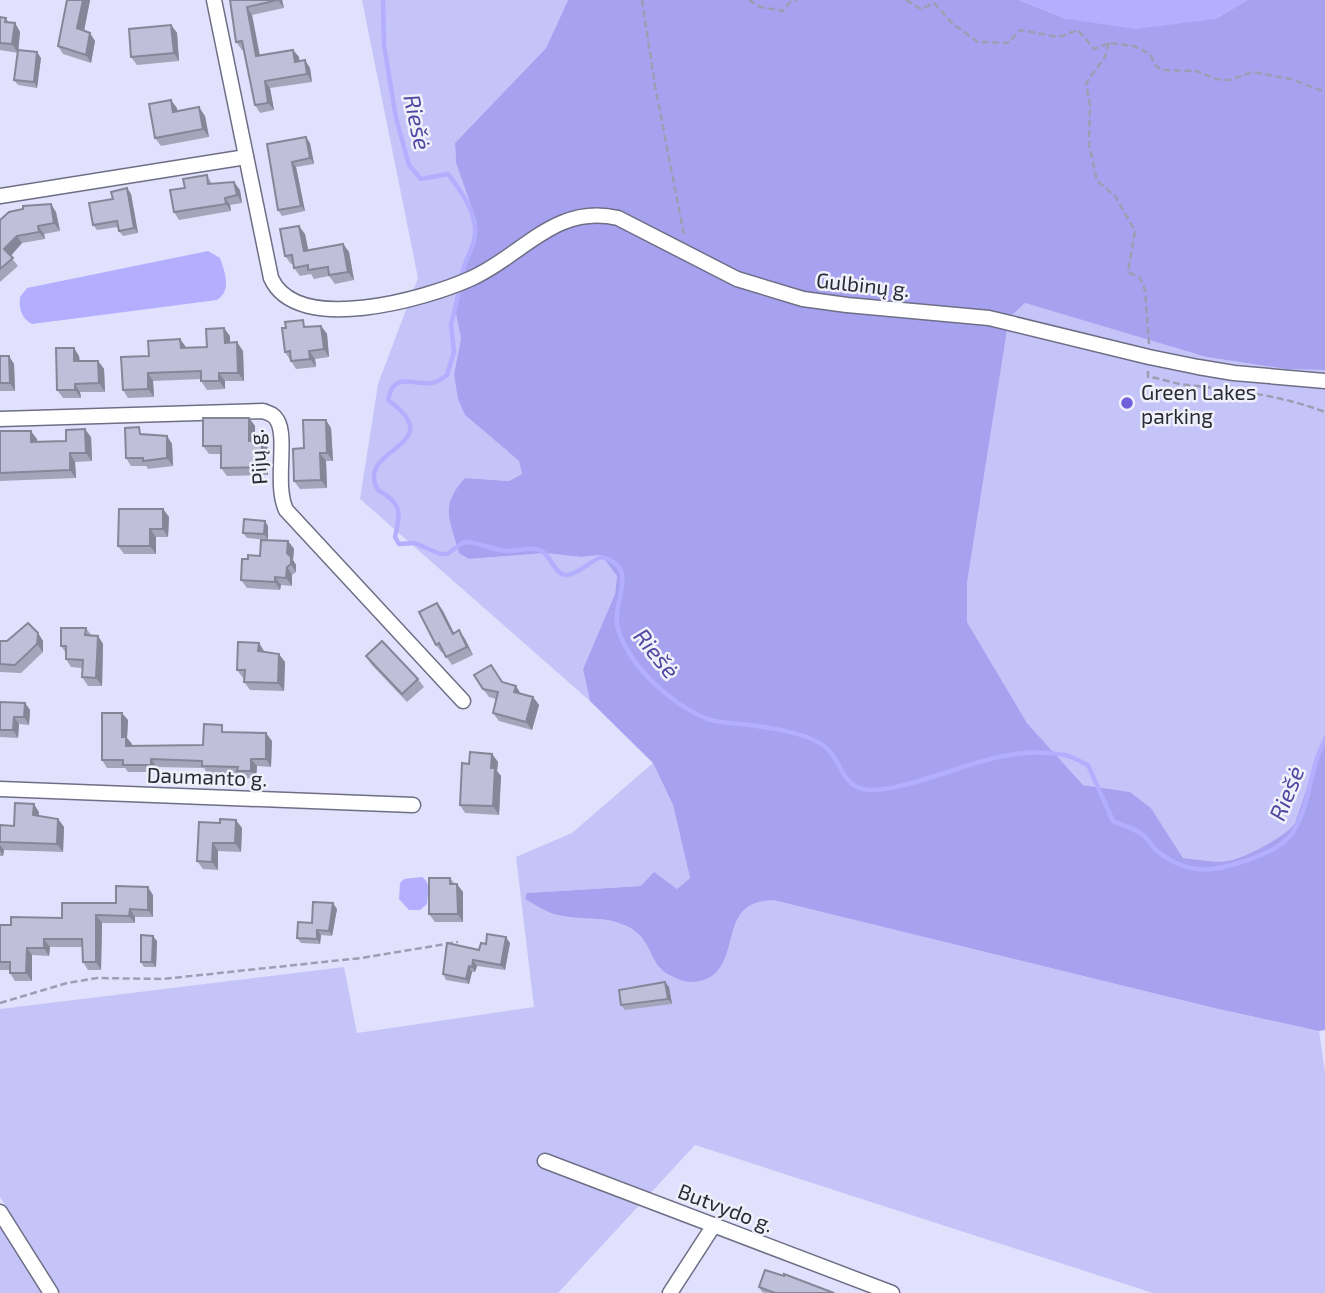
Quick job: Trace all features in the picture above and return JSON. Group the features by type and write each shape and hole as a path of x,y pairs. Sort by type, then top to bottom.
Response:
{"street":[{"path":"0,196 246,157 214,0"},
{"name":"Gulbinų g.","path":"246,157 271,278 276,289 284,297 315,308 344,309 382,305 427,294 471,279 563,221 582,215 599,214 618,218 737,279 803,299 989,317 1152,358 1234,373 1325,381"},
{"name":"Pijų g.","path":"0,419 262,411 272,414 280,429 280,491 286,510 463,701"},
{"name":"Daumanto g.","path":"0,789 412,805"},
{"name":"Butvydo g.","path":"545,1161 892,1293"},
{"path":"0,1212 51,1293"},
{"path":"670,1293 713,1225"}],"path":[{"path":"642,0 655,86 688,256"},
{"path":"749,0 760,7 783,11 790,2 797,0"},
{"path":"906,0 921,9 934,3 953,24 978,42 1008,43 1020,30 1059,37 1078,30 1094,49 1109,43 1134,46 1145,51 1162,70 1197,71 1216,79 1229,80 1253,72 1291,79 1325,92"},
{"path":"1109,43 1105,57 1086,83 1090,106 1089,144 1097,181 1115,196 1135,231 1128,272 1140,278 1145,290 1150,336 1147,340 1152,358 1148,377 1265,394 1325,412"},
{"path":"0,1003 67,983 97,978 163,979 361,958 458,942"}],"shaded area":[{"path":"362,0 568,0 546,48 455,143 456,163 477,223 455,309 461,339 454,374 465,415 519,461 522,474 509,481 465,478 469,559 545,553 581,557 601,555 617,576 615,594 583,669 590,701 360,499 378,384 418,278"},
{"path":"568,0 1019,0 1067,19 1215,19 1247,0 1325,0 1325,370 1286,369 1206,357 1025,303 1009,318 967,583 967,622 1027,723 1083,785 1130,792 1151,808 1183,858 1228,861 1264,846 1290,829 1295,823 1325,734 1325,1030 1319,1031 1214,1008 777,901 756,902 743,911 720,968 708,978 687,982 663,971 642,938 628,927 608,920 554,914 525,899 527,893 641,886 654,872 677,889 690,878 673,805 653,763 590,701 583,669 615,594 617,576 601,555 581,557 545,553 469,559 459,553 450,522 449,506 452,497 465,478 509,481 522,474 519,461 465,415 458,399 454,374 461,339 455,309 477,223 456,163 455,143 546,48"},
{"path":"1019,0 1247,0 1215,19 1136,29 1067,19"},
{"path":"208,251 220,258 225,275 226,286 217,300 32,324 22,313 20,297 27,288"},
{"path":"1025,303 1206,357 1286,369 1325,370 1325,734 1295,823 1274,840 1244,856 1223,861 1183,858 1151,808 1130,792 1083,785 1027,723 967,622 967,583 1009,318"},
{"path":"653,763 673,805 690,878 677,889 641,886 528,893 593,918 621,923 637,933 650,947 661,970 732,934 739,917 747,907 752,903 767,900 1319,1031 1325,1072 1325,1293 1153,1293 695,1145 558,1293 60,1293 0,1197 0,1009 344,967 357,1033 534,1007 516,857 572,833"},
{"path":"422,877 428,886 427,904 420,910 409,910 399,899 400,883 404,879"},
{"path":"0,1226 42,1293 0,1293"}],"building":[{"path":"67,0 83,0 77,28 90,33 86,55 58,46"},
{"path":"230,0 278,0 247,7 256,56 293,50 295,62 305,60 307,74 265,81 268,103 255,105 242,41 236,42"},
{"path":"0,17 6,18 5,22 15,23 12,44 0,43"},
{"path":"171,25 174,53 131,57 129,29"},
{"path":"18,50 37,52 34,82 14,80"},
{"path":"171,100 173,112 199,107 203,129 155,138 149,104"},
{"path":"306,137 310,158 292,162 301,206 278,210 267,144"},
{"path":"207,175 208,184 234,182 237,195 225,198 226,204 174,212 170,190 185,188 183,179"},
{"path":"127,188 134,228 119,231 117,221 93,225 89,203 113,199 111,192"},
{"path":"51,204 54,223 38,226 39,232 17,236 4,249 13,258 0,269 0,220 9,212 23,209 23,206"},
{"path":"299,226 304,251 343,244 348,272 329,275 328,267 308,270 308,265 294,268 292,255 285,256 280,229"},
{"path":"303,320 304,327 321,326 324,349 309,351 310,359 291,361 290,351 285,352 282,328 286,328 285,322"},
{"path":"224,328 225,343 237,342 238,373 219,373 219,381 201,381 201,371 148,373 148,389 123,390 121,357 149,356 148,341 180,339 181,348 207,347 206,329"},
{"path":"56,348 74,348 74,361 98,361 99,383 75,384 75,390 57,390"},
{"path":"0,356 9,356 10,383 0,383"},
{"path":"203,418 249,418 249,441 262,440 262,467 221,468 221,446 203,446"},
{"path":"303,420 326,420 327,453 320,453 321,480 294,481 293,449 304,448"},
{"path":"139,427 140,434 167,436 167,458 143,461 143,458 126,458 125,428"},
{"path":"85,429 86,453 70,453 70,470 0,473 0,431 31,431 31,442 66,441 66,430"},
{"path":"119,509 163,509 163,529 150,529 150,546 118,546"},
{"path":"244,519 265,521 264,534 243,533"},
{"path":"261,540 288,541 287,553 291,557 291,564 287,567 286,578 275,577 275,582 241,580 242,559 248,559 248,555 260,556"},
{"path":"437,603 453,634 459,630 467,647 446,657 439,643 436,645 419,612"},
{"path":"28,623 38,633 37,644 15,665 0,664 0,641 7,641"},
{"path":"61,628 86,628 85,635 98,636 96,678 82,677 83,660 66,659 66,646 61,646"},
{"path":"382,641 418,679 402,694 366,656"},
{"path":"238,642 259,643 258,651 279,654 278,683 244,682 245,670 237,670"},
{"path":"491,665 502,682 516,686 514,692 533,697 526,722 493,713 498,692 483,689 474,675"},
{"path":"0,702 25,703 24,717 14,717 13,730 0,730"},
{"path":"102,713 122,713 122,737 126,737 126,746 203,745 204,724 222,725 222,732 266,733 266,759 251,759 251,771 237,771 238,767 202,766 202,761 151,759 151,765 123,765 123,760 102,760"},
{"path":"470,752 492,754 491,768 495,768 493,806 460,805 462,763 469,764"},
{"path":"15,803 34,804 33,815 58,819 57,844 0,842 0,825 14,826"},
{"path":"220,819 236,820 235,843 213,843 212,862 197,861 199,822 220,823"},
{"path":"429,878 450,878 450,884 457,884 458,914 429,914"},
{"path":"116,886 148,887 148,910 130,909 129,916 96,915 96,962 83,962 82,939 44,939 44,948 27,948 26,973 10,973 10,962 0,962 0,925 11,925 11,917 62,918 62,903 116,903"},
{"path":"313,902 333,903 329,931 317,930 317,939 297,938 298,922 312,923"},
{"path":"487,934 506,937 501,965 473,960 466,979 443,974 447,943 479,950 481,943 486,944"},
{"path":"141,935 153,936 152,962 141,962"},
{"path":"665,982 668,999 621,1005 619,990"},
{"path":"765,1270 784,1274 834,1293 775,1293 759,1287"}],"waterway":[{"name":"Riešė","path":"383,0 384,45 396,118 409,165 421,179 448,174 472,214 474,241 461,278"},
{"name":"Riešė","path":"460,287 451,325 454,352 447,375 433,383 399,382 391,391 388,400 405,416 410,428 407,438 378,464 374,476 378,490 392,499 398,509 395,537 399,544 415,543 440,554 447,554 464,542 507,551 537,549 544,553 559,572 567,575 601,557 613,562 620,569 622,577 618,629 632,657 665,693 705,718 807,737 830,752 853,785 872,790 902,786 1008,755 1045,753 1067,756 1088,765 1113,821 1143,835 1157,851 1169,859 1180,865 1201,869 1223,867 1248,860 1273,849 1289,837 1299,821 1325,740"}],"place":[{"name":"Green Lakes parking","path":"1127,403"}]}
